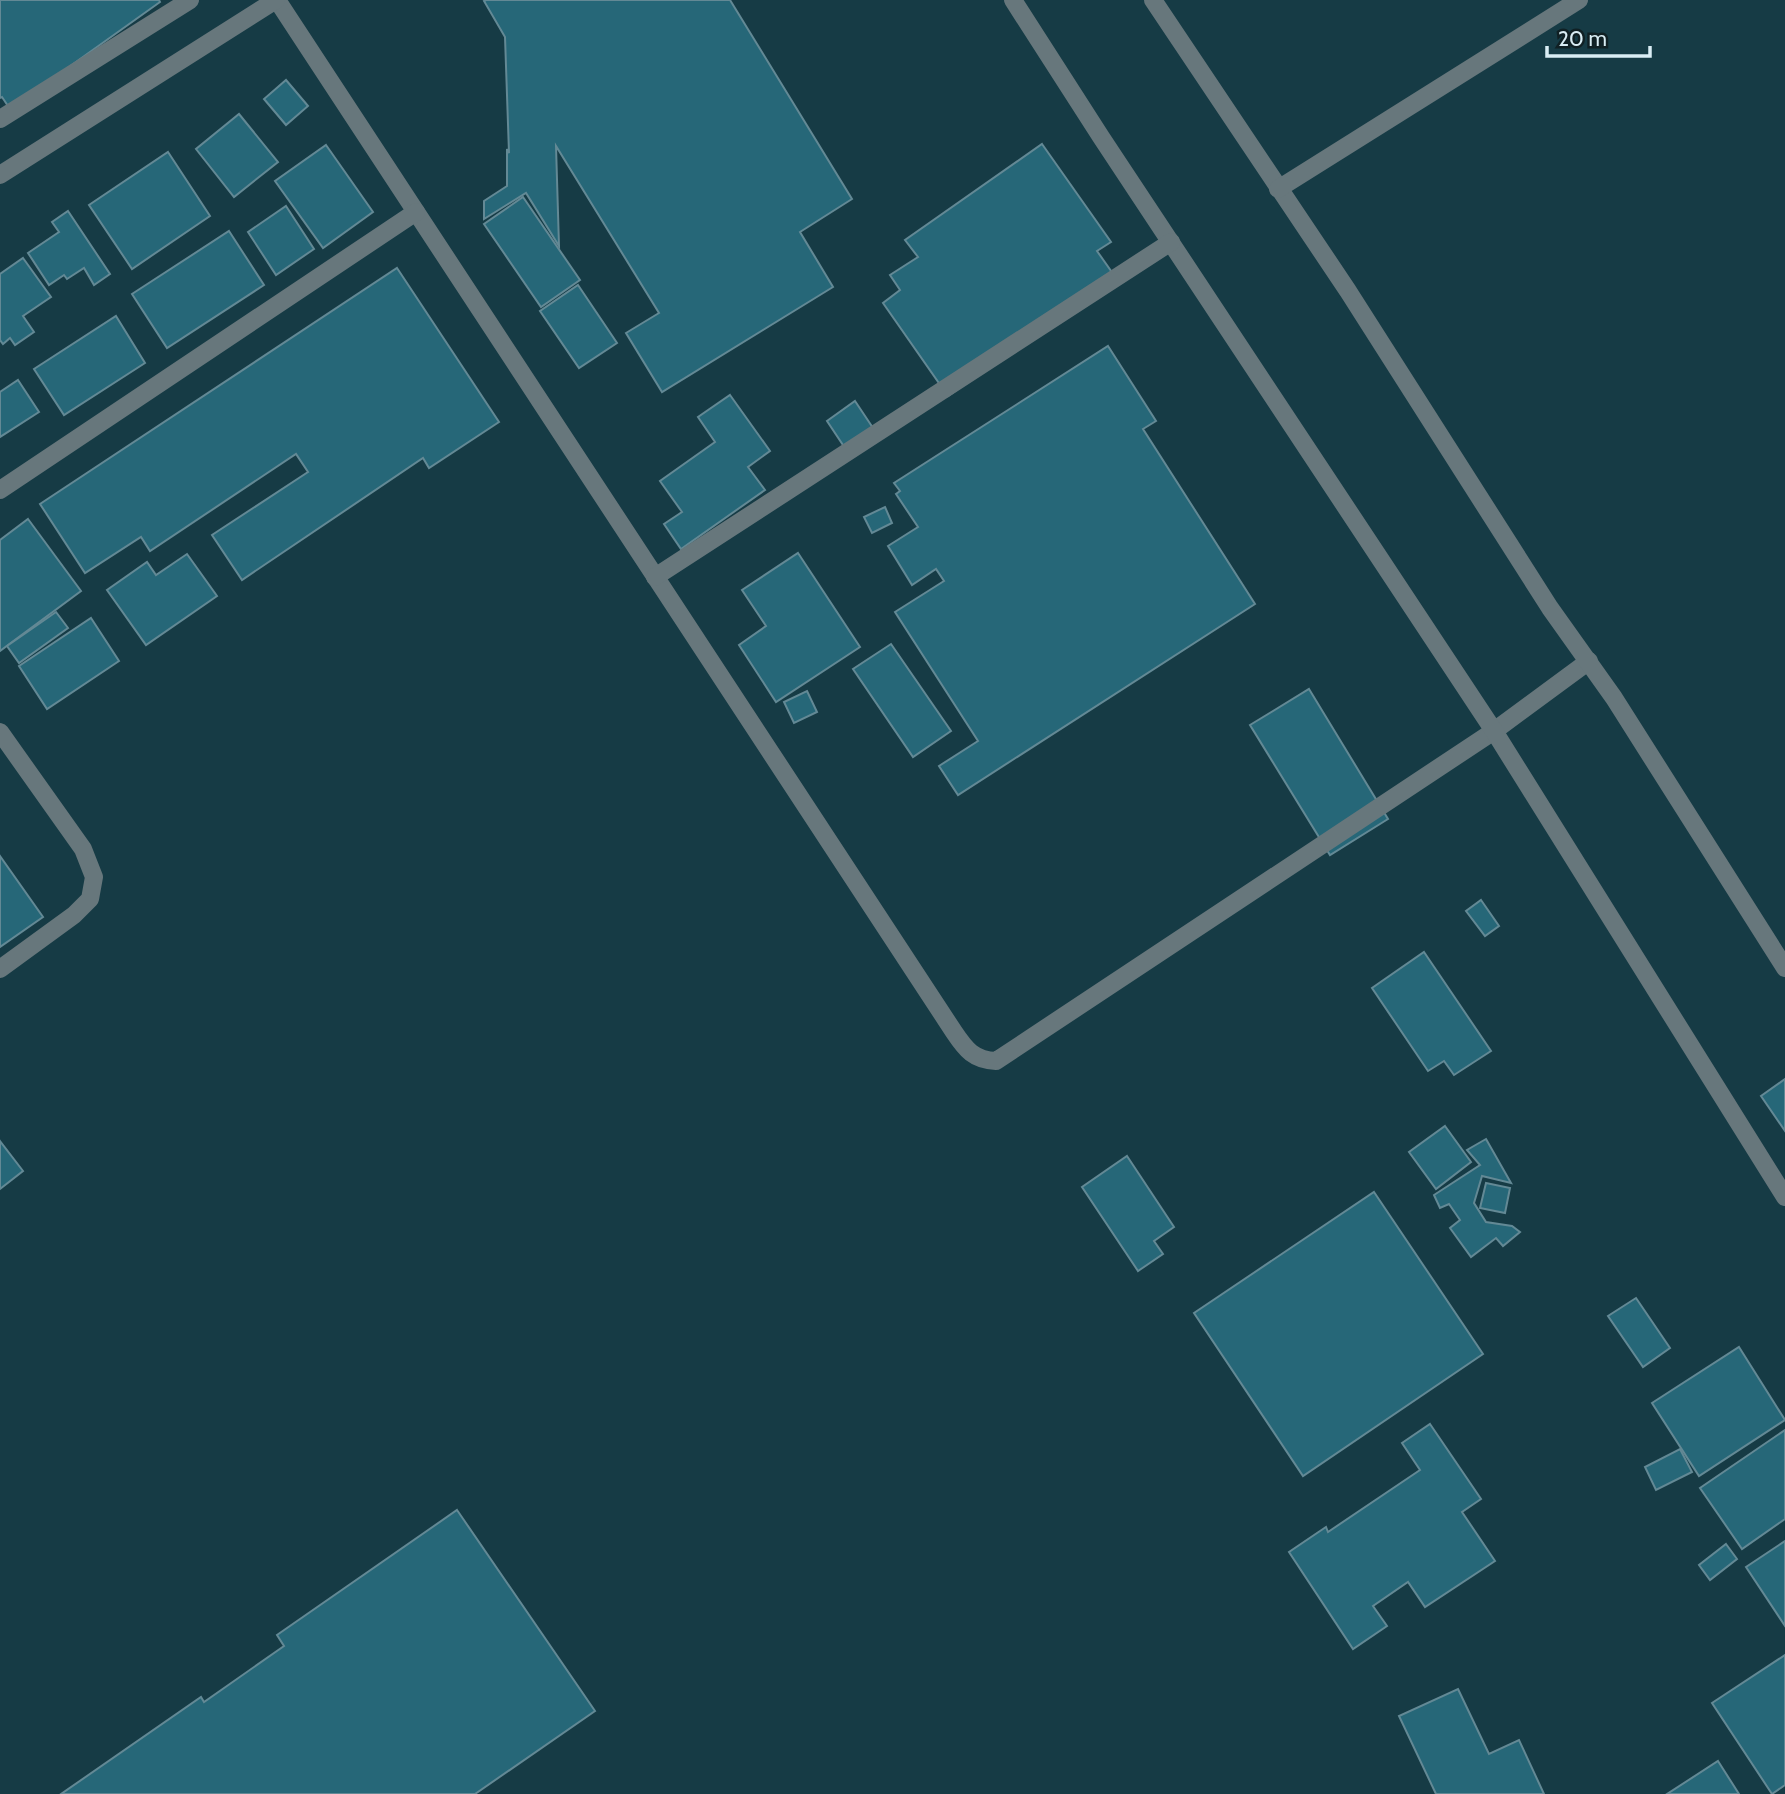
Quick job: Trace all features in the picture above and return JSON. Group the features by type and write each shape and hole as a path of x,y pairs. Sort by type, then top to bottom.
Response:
{"street":[{"path":"0,120 190,0"},
{"path":"0,175 276,0 967,1051 982,1060 996,1061 1494,731 1589,661"},
{"path":"1013,0 1494,731 1783,1188"},
{"path":"1153,0 1348,291 1549,608 1589,661 1785,968"},
{"path":"1278,190 1579,0"},
{"path":"0,490 416,212"},
{"path":"655,577 1171,242"},
{"path":"0,732 83,849 94,877 90,899 74,915 0,969"}],"building":[{"path":"0,0 160,2 10,109 2,97 0,98"},
{"path":"730,0 852,199 800,232 833,287 662,392 626,333 659,313 556,146 559,246 526,193 484,219 484,201 507,186 507,149 509,153 505,37 484,1"},
{"path":"286,80 308,106 286,125 264,99"},
{"path":"239,114 278,162 234,197 196,149"},
{"path":"1042,144 1111,242 1097,251 1116,278 948,396 883,303 900,290 890,275 918,257 905,240"},
{"path":"326,145 373,212 323,248 275,181"},
{"path":"168,152 210,216 132,269 89,205"},
{"path":"523,197 580,280 541,307 484,224"},
{"path":"286,206 314,249 276,275 248,232"},
{"path":"68,211 110,274 94,285 84,268 67,279 64,275 49,285 28,253 59,232 52,222"},
{"path":"229,231 264,285 167,348 132,294"},
{"path":"23,258 51,297 23,316 34,332 15,345 10,338 3,344 0,340 0,274"},
{"path":"397,268 499,422 429,468 423,458 242,580 212,535 308,472 296,454 150,551 141,537 85,573 40,504"},
{"path":"578,285 617,343 579,368 540,311"},
{"path":"116,316 145,363 64,415 34,369"},
{"path":"1108,346 1156,421 1143,429 1255,604 958,795 939,766 978,741 895,612 944,581 936,569 912,585 888,546 918,527 896,494 900,491 894,483"},
{"path":"18,380 39,412 0,437 0,392"},
{"path":"730,395 770,451 748,467 765,490 681,549 664,524 682,512 660,481 715,442 698,417"},
{"path":"855,401 873,428 845,448 827,421"},
{"path":"885,507 892,523 872,533 864,517"},
{"path":"28,519 81,591 0,651 0,540"},
{"path":"798,553 860,647 776,702 739,645 766,626 742,590"},
{"path":"187,554 217,596 146,645 107,590 147,562 156,575"},
{"path":"56,612 68,628 19,663 7,646"},
{"path":"91,618 119,661 47,709 19,666"},
{"path":"891,644 951,731 913,757 853,669"},
{"path":"1309,689 1388,819 1330,855 1250,725"},
{"path":"807,691 817,712 794,723 784,702"},
{"path":"0,856 43,917 0,947"},
{"path":"1481,900 1499,926 1485,936 1466,911"},
{"path":"1424,952 1491,1051 1454,1075 1444,1061 1428,1071 1372,988"},
{"path":"1785,1079 1785,1131 1761,1096"},
{"path":"1445,1126 1471,1162 1436,1189 1409,1152"},
{"path":"1486,1139 1511,1183 1482,1176 1474,1203 1486,1222 1512,1226 1520,1232 1503,1246 1496,1238 1471,1257 1450,1228 1460,1220 1449,1204 1440,1208 1434,1195 1480,1165 1467,1150"},
{"path":"0,1141 23,1171 0,1189"},
{"path":"1127,1156 1174,1227 1154,1241 1163,1254 1138,1271 1082,1187"},
{"path":"1486,1183 1510,1188 1505,1213 1480,1208"},
{"path":"1374,1192 1483,1354 1303,1476 1194,1313"},
{"path":"1636,1298 1670,1348 1643,1367 1608,1316"},
{"path":"1739,1347 1785,1420 1699,1476 1652,1403"},
{"path":"1430,1424 1481,1499 1462,1512 1495,1561 1425,1607 1408,1582 1373,1606 1387,1626 1353,1649 1289,1552 1326,1527 1328,1532 1420,1470 1402,1443"},
{"path":"1785,1430 1785,1519 1742,1549 1700,1488"},
{"path":"1680,1449 1692,1472 1656,1490 1645,1467"},
{"path":"457,1510 595,1711 475,1794 61,1794 201,1697 204,1702 284,1646 277,1635"},
{"path":"1785,1541 1785,1626 1746,1567"},
{"path":"1726,1544 1737,1559 1710,1580 1699,1565"},
{"path":"1785,1655 1785,1785 1772,1794 1712,1703"},
{"path":"1458,1689 1489,1754 1519,1740 1544,1794 1436,1794 1399,1716"},
{"path":"1718,1761 1739,1794 1667,1794"}]}
